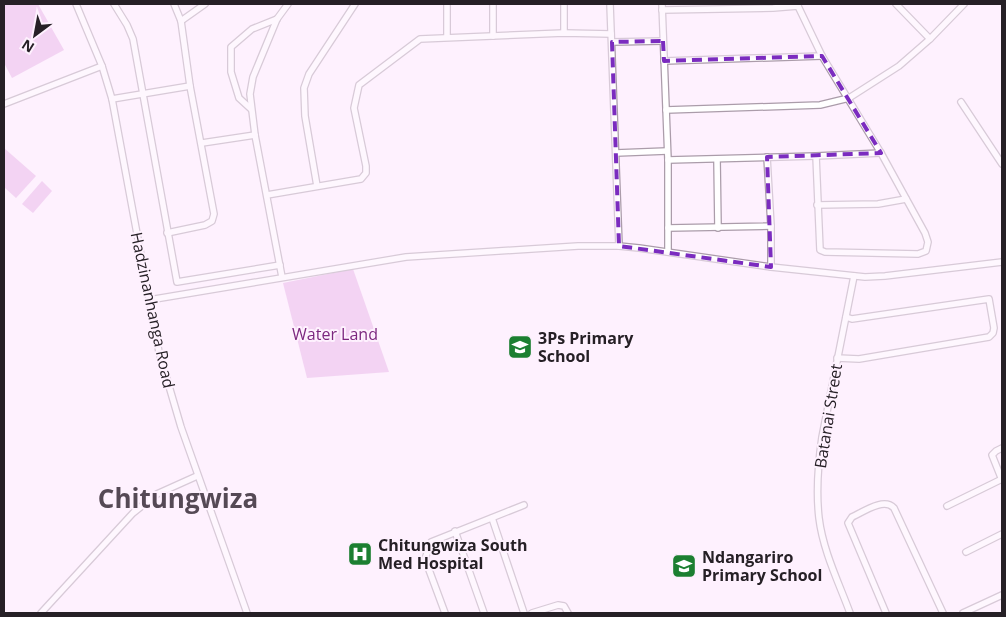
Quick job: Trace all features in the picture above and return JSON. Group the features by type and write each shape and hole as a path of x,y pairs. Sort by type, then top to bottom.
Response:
{"street":[{"name":"Hadzinanhanga Road","path":"76,4 102,66 112,99 159,352 197,476 247,613"},
{"path":"114,4 128,25 133,39 177,282 280,265"},
{"path":"167,233 205,225 212,221 214,214 190,86 181,21 174,4"},
{"path":"181,21 205,4"},
{"path":"282,277 255,134 250,94 253,77 278,19 288,4"},
{"path":"317,186 305,116 304,88 309,74 355,4"},
{"path":"447,4 448,37"},
{"path":"492,4 492,36"},
{"path":"564,4 564,33"},
{"path":"610,4 619,246"},
{"path":"896,4 930,39"},
{"path":"666,110 820,105 849,98 899,66 930,39 964,4"},
{"path":"668,252 668,160 662,7 773,8 798,5 822,56 881,153 927,238 926,251 918,254 822,252 819,246 816,156"},
{"path":"251,109 239,98 232,72 231,48 252,29 278,19"},
{"path":"267,195 361,179 366,173 366,166 354,108 359,84 420,39 564,33 611,34"},
{"path":"612,42 663,41"},
{"path":"664,61 822,56"},
{"path":"4,104 102,66"},
{"path":"112,99 190,86"},
{"path":"961,102 1002,164"},
{"path":"202,143 255,134"},
{"path":"616,153 667,151"},
{"path":"668,160 881,153"},
{"path":"767,157 771,267"},
{"path":"718,159 718,228"},
{"path":"817,205 878,204 906,199"},
{"path":"668,228 771,226"},
{"path":"149,300 406,257 578,246 619,246 771,267 854,276 885,276 1002,262"},
{"name":"Batanai Street","path":"849,613 826,546 819,518 818,494 822,437 854,276"},
{"path":"837,358 859,359 989,337 994,333 989,299 852,319 846,317"},
{"path":"947,506 1002,480 992,455 1002,448"},
{"path":"41,613 133,513 157,494 197,476"},
{"path":"886,613 848,524 852,517 885,504 892,505 894,508 943,613"},
{"path":"445,613 424,559 431,542 524,505"},
{"path":"492,518 524,613"},
{"path":"455,531 484,613"},
{"path":"966,552 1002,534"},
{"path":"964,613 1002,595"},
{"path":"532,613 558,605 564,606 568,613"}],"highlighted area":[{"path":"663,41 664,61 822,56 881,153 767,157 771,267 619,246 612,42"}],"green space":[{"path":"4,4 38,4 64,50 12,78 4,63"},
{"path":"4,148 36,176 16,198 4,187"},
{"path":"42,181 52,191 33,213 22,204"},
{"name":"Water Land","path":"353,269 389,372 307,378 283,283"}],"place":[{"name":"3Ps Primary School","path":"520,347"},
{"name":"Chitungwiza South Med Hospital","path":"360,554"},
{"name":"Ndangariro Primary School","path":"684,566"}],"district":[{"name":"Chitungwiza","path":"178,499"}]}
